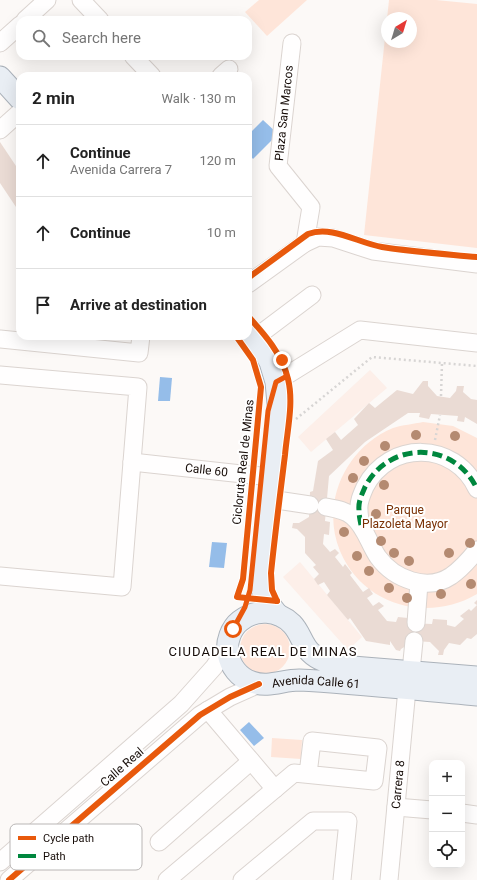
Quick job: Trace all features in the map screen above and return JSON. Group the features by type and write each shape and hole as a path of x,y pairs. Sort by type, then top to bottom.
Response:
{"main road":[{"path":"0,77 16,95"},
{"path":"252,334 270,362 276,382 280,414 261,585 264,597 277,614"},
{"path":"238,623 250,590 268,411 276,382"},
{"path":"228,646 233,629 238,623 256,612 277,614"},
{"name":"Avenida Calle 61","path":"277,614 292,624 311,652 324,661 340,666 477,695"},
{"name":"Avenida Calle 61","path":"228,646 230,660 234,669 250,682 259,684 299,680 409,680 477,676"}],"street":[{"path":"29,16 47,0"},
{"path":"81,0 96,16"},
{"path":"0,43 16,29"},
{"name":"Plaza San Marcos","path":"292,43 278,166 310,207 305,243"},
{"path":"137,60 148,72"},
{"path":"0,130 16,116"},
{"path":"252,281 305,243 312,239 324,237 373,251 477,264"},
{"path":"252,334 312,295"},
{"path":"276,382 360,330 477,343"},
{"path":"0,339 139,353 141,340"},
{"path":"0,375 138,387 122,587 0,576"},
{"path":"361,525 358,509 362,494 370,478 386,463 409,452 433,453 457,463 477,489"},
{"name":"Calle 60","path":"132,462 261,476"},
{"path":"270,499 340,509 352,515 361,525 379,558 390,570 403,578 420,583 436,582 450,577 461,568 477,550"},
{"path":"416,623 420,583"},
{"name":"Carrera 8","path":"389,880 414,641"},
{"name":"Calle Real","path":"44,824 181,704 214,667 228,646"},
{"name":"Calle Real","path":"73,824 192,721 230,697 259,684"},
{"path":"208,710 275,789"},
{"path":"159,842 251,761"},
{"path":"167,880 294,773 308,774"},
{"path":"396,807 429,810"},
{"path":"465,813 477,815"},
{"path":"242,880 313,821 348,821 342,880"},
{"name":"Calle Real","path":"0,862 10,853"},
{"name":"Calle Real","path":"9,880 21,870"}],"path":[{"path":"291,419 372,357 477,366"},
{"path":"441,396 442,363"},
{"path":"433,453 440,415"}],"shaded area":[{"path":"370,370 387,388 311,452 298,437"},
{"path":"300,562 362,637 348,650 283,577"}],"green space":[{"path":"259,0 307,0 267,36 252,20 252,16 249,16 245,12"},
{"path":"389,0 436,0 477,4 477,248 364,235 384,48 417,48 417,12 388,12"},
{"name":"Parque Plazoleta Mayor","path":"423,422 453,426 477,438 477,594 458,603 438,607 418,608 399,604 381,596 364,585 350,570 340,551 335,533 333,514 341,479 350,463 362,448 376,437 393,428"},
{"path":"265,624 274,626 283,631 288,640 290,649 288,658 283,667 274,672 265,674 256,672 247,667 242,658 240,649 242,640 247,631 256,626"},
{"path":"272,738 302,740 301,759 271,757"}],"water":[{"path":"263,120 278,134 253,159 252,158 252,131"},
{"path":"160,377 172,378 170,401 158,401"},
{"path":"212,542 227,543 224,568 209,567"},
{"path":"249,722 264,738 254,746 240,730"}],"building":[{"path":"0,142 16,166 16,207 0,183"},
{"path":"423,381 428,381 428,386 437,396 450,398 456,391 457,386 464,386 463,392 471,399 477,400 477,424 465,417 464,422 457,421 458,416 431,414 429,419 419,417 420,413 408,413 365,442 329,476 325,521 330,522 329,535 324,534 323,544 330,552 335,549 339,553 335,557 343,567 345,564 352,573 350,575 363,592 369,588 373,594 367,598 373,606 379,602 384,606 378,610 387,621 396,622 398,617 408,618 408,623 432,624 433,619 447,620 447,625 455,627 464,619 460,616 469,609 471,611 477,605 477,634 471,639 467,638 460,645 449,643 444,650 443,655 438,655 439,651 430,642 414,641 400,651 396,650 390,641 390,645 366,641 350,618 348,620 327,595 330,591 324,582 318,585 314,579 319,574 313,567 316,565 305,553 305,537 297,529 292,528 293,523 299,523 309,517 310,492 313,491 318,461 333,450 326,439 335,432 341,440 358,425 354,419 369,403 375,408 397,390 413,394"}],"marked path":[{"path":"361,525 359,504 365,487 376,472 390,461 405,454 422,452 438,455 454,462 467,473 477,489"}],"cycle path":[{"path":"252,275 308,234 317,232 336,233 382,247 417,252 477,257"},
{"path":"252,321 267,338 282,361 290,388 290,417 271,573 272,590 277,601"},
{"name":"Cicloruta Real de Minas","path":"239,340 253,360 261,387 243,579 237,597 277,601"},
{"path":"74,824 200,715 230,697 259,684"},
{"path":"9,880 21,870"}],"district":[{"name":"CIUDADELA REAL DE MINAS","path":"263,651"}],"route":[{"path":"233,629 238,623 245,607 250,590 268,411 276,382 287,376 282,360"}]}
